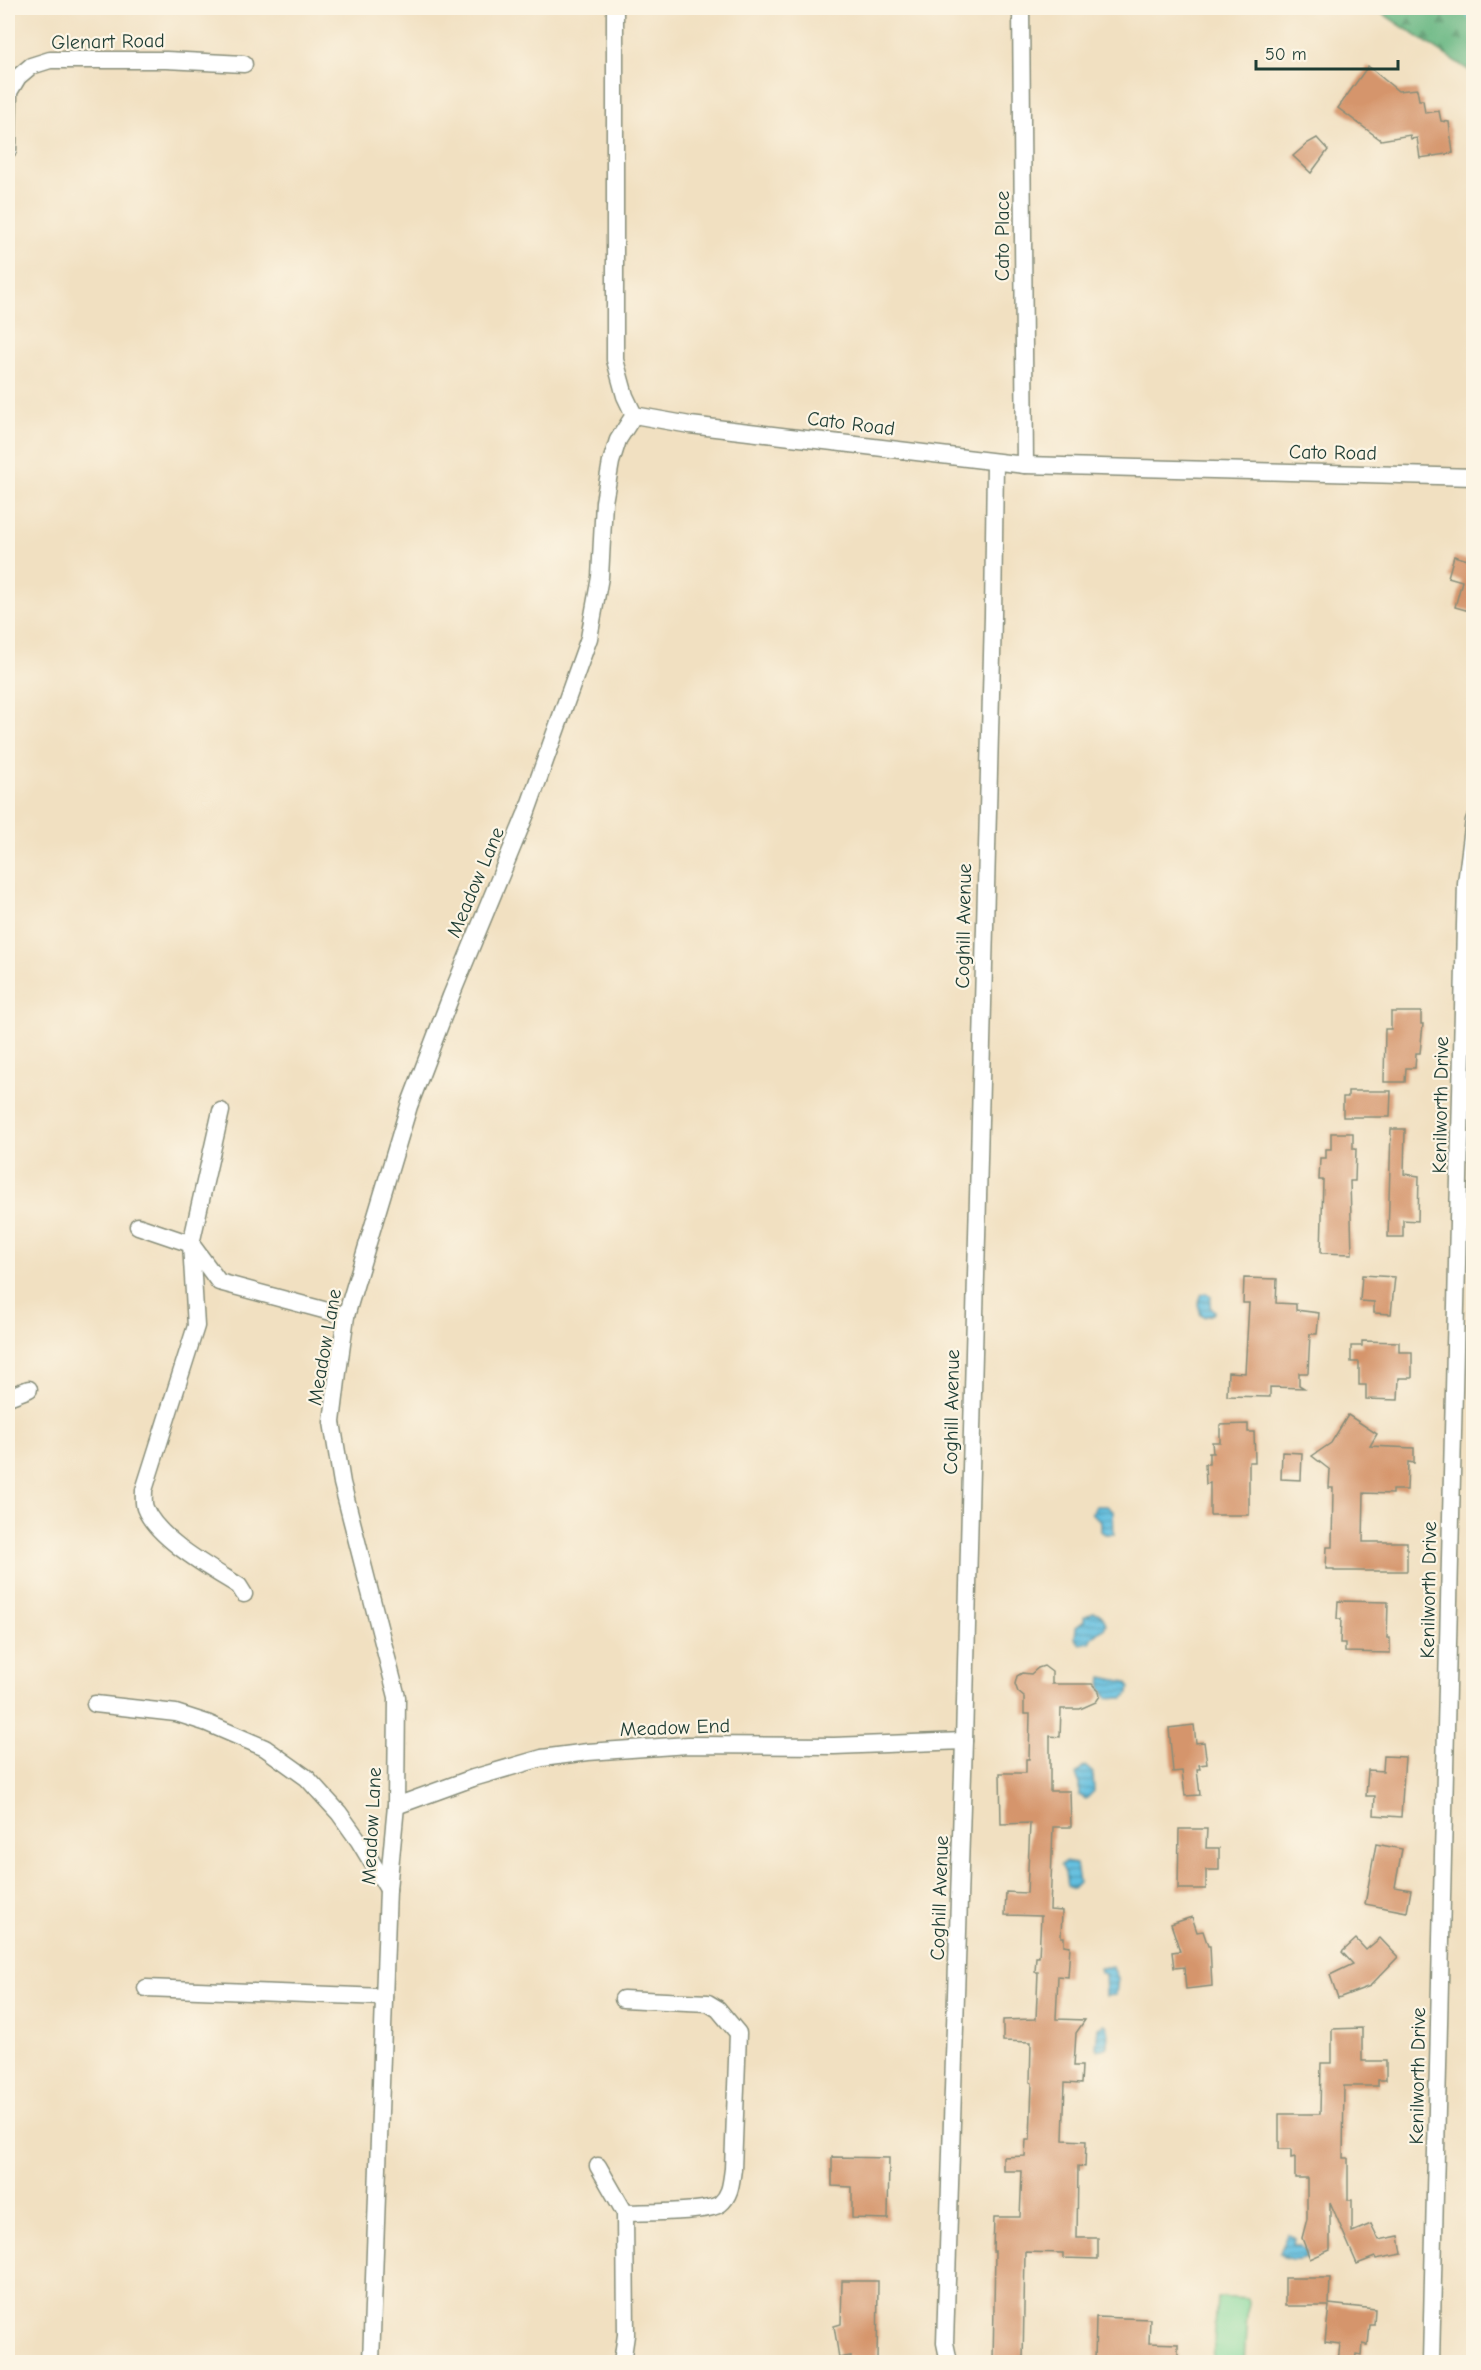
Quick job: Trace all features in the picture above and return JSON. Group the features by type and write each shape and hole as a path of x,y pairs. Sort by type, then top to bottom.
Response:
{"street":[{"path":"615,8 615,360 625,396 634,415"},
{"name":"Cato Place","path":"1022,8 1025,465"},
{"name":"Glenart Road","path":"8,150 9,92 18,76 31,66 50,60 166,60 244,64"},
{"name":"Cato Road","path":"634,415 690,425 995,463 1473,477"},
{"name":"Meadow Lane","path":"371,2362 388,1888 396,1806 397,1697 342,1483 332,1422 346,1316 409,1106 451,996 526,814 589,638 600,577 604,502 611,462 618,440 634,415"},
{"name":"Coghill Avenue","path":"949,2362 945,2343 964,1741 995,463"},
{"name":"Kenilworth Drive","path":"1431,2362 1466,883 1473,820"},
{"path":"221,1111 191,1244 196,1326 144,1490 144,1507 152,1520 175,1544 239,1586 244,1594"},
{"path":"138,1226 191,1244 219,1282 346,1316"},
{"path":"8,1397 29,1389"},
{"path":"95,1704 176,1713 207,1723 265,1748 307,1778 339,1813 388,1888"},
{"name":"Meadow End","path":"396,1806 473,1778 542,1758 588,1752 688,1745 834,1746 964,1741"},
{"path":"146,1988 384,1997"},
{"path":"623,1999 708,2003 718,2009 738,2033 734,2158 730,2191 720,2204 705,2209 625,2212"},
{"path":"598,2166 625,2212 626,2336 622,2362"}],"green space":[{"path":"1374,8 1473,8 1473,73"},
{"path":"1217,2297 1248,2299 1244,2362 1213,2362"}],"water":[{"path":"1206,1293 1211,1296 1210,1307 1215,1311 1204,1317 1201,1315 1198,1304 1202,1294"},
{"path":"1096,1506 1107,1506 1113,1511 1114,1534 1105,1534 1101,1531 1101,1521 1091,1513"},
{"path":"1093,1612 1103,1617 1106,1624 1104,1629 1094,1635 1090,1642 1080,1644 1075,1638 1076,1627 1084,1621 1084,1617"},
{"path":"1102,1677 1126,1682 1130,1687 1129,1693 1124,1698 1108,1698 1101,1688"},
{"path":"1085,1766 1093,1773 1094,1791 1086,1799 1079,1795 1079,1782 1076,1774"},
{"path":"1064,1862 1076,1864 1079,1883 1073,1889 1067,1886 1061,1865"},
{"path":"1112,1966 1118,1978 1116,1995 1106,1996 1105,1974 1101,1973 1100,1968"},
{"path":"1105,2024 1109,2032 1109,2040 1105,2048 1098,2050 1096,2047 1098,2027"},
{"path":"1287,2234 1294,2238 1293,2245 1300,2245 1306,2251 1306,2257 1292,2259 1280,2253"}],"building":[{"path":"1368,66 1398,91 1417,89 1419,100 1423,100 1425,113 1439,111 1441,121 1449,122 1453,153 1420,158 1417,138 1411,139 1410,135 1381,140 1338,108"},
{"path":"1317,138 1328,150 1311,173 1293,156"},
{"path":"1454,556 1468,560 1473,558 1473,612 1455,607 1462,581 1448,577"},
{"path":"1391,1012 1421,1012 1421,1024 1423,1024 1420,1053 1416,1053 1415,1068 1406,1068 1405,1082 1384,1082 1385,1029 1391,1029"},
{"path":"1348,1091 1391,1091 1390,1117 1343,1117 1343,1097 1348,1097"},
{"path":"1391,1129 1405,1129 1404,1174 1419,1176 1418,1221 1403,1220 1403,1237 1388,1237"},
{"path":"1331,1133 1353,1133 1353,1149 1356,1149 1355,1181 1350,1181 1352,1254 1321,1253 1323,1180 1319,1180 1320,1158 1326,1158 1326,1149 1331,1149"},
{"path":"1362,1275 1395,1277 1391,1314 1374,1313 1374,1302 1360,1301"},
{"path":"1244,1278 1277,1279 1276,1303 1296,1304 1296,1310 1319,1313 1317,1334 1310,1334 1308,1373 1299,1373 1299,1385 1304,1388 1270,1387 1270,1397 1227,1396 1228,1372 1245,1373 1249,1303 1243,1303"},
{"path":"1362,1341 1399,1342 1399,1352 1412,1352 1412,1378 1399,1378 1398,1400 1366,1399 1366,1385 1359,1385 1359,1362 1351,1362 1351,1346 1362,1346"},
{"path":"1348,1415 1377,1434 1370,1446 1414,1448 1414,1463 1408,1462 1407,1490 1392,1490 1392,1494 1364,1493 1363,1542 1407,1542 1407,1571 1334,1571 1334,1569 1326,1569 1327,1547 1332,1547 1333,1488 1329,1488 1330,1470 1312,1456 1331,1443"},
{"path":"1248,1424 1248,1432 1254,1432 1255,1462 1249,1462 1249,1515 1210,1515 1210,1483 1206,1484 1205,1464 1209,1464 1209,1453 1213,1453 1212,1442 1220,1442 1220,1425"},
{"path":"1282,1452 1302,1453 1301,1480 1281,1479"},
{"path":"1338,1601 1388,1602 1387,1638 1390,1638 1390,1653 1345,1652 1345,1643 1340,1643 1341,1619 1337,1619"},
{"path":"1044,1666 1052,1672 1052,1684 1092,1684 1099,1691 1100,1696 1096,1702 1080,1709 1061,1709 1060,1737 1050,1736 1050,1791 1070,1791 1071,1827 1053,1827 1050,1910 1062,1911 1061,1937 1064,1937 1064,1945 1070,1946 1068,1977 1058,1976 1056,2019 1085,2020 1076,2033 1074,2066 1082,2066 1081,2084 1065,2083 1063,2140 1086,2141 1085,2167 1078,2166 1077,2238 1098,2238 1098,2259 1063,2258 1063,2253 1025,2252 1023,2362 993,2362 994,2217 1020,2217 1022,2171 1003,2171 1003,2157 1025,2156 1026,2140 1030,2140 1032,2083 1030,2082 1031,2042 1003,2041 1003,2020 1036,2019 1038,1972 1035,1972 1036,1957 1039,1957 1041,1916 1005,1915 1006,1892 1027,1893 1030,1823 1001,1824 1000,1773 1026,1773 1026,1759 1029,1759 1030,1714 1024,1714 1024,1697 1018,1692 1015,1684 1017,1676 1022,1673 1031,1674"},
{"path":"1194,1725 1196,1743 1204,1742 1207,1764 1199,1765 1200,1769 1197,1769 1200,1795 1185,1796 1182,1771 1173,1772 1169,1728"},
{"path":"1384,1756 1405,1757 1401,1817 1374,1815 1375,1796 1366,1796 1368,1770 1383,1771"},
{"path":"1179,1829 1207,1829 1206,1848 1219,1848 1219,1870 1206,1870 1206,1889 1178,1889"},
{"path":"1376,1844 1402,1849 1395,1887 1411,1890 1407,1912 1365,1904"},
{"path":"1192,1917 1197,1932 1203,1931 1208,1946 1210,1946 1212,1986 1186,1989 1184,1967 1174,1968 1172,1952 1180,1951 1171,1924"},
{"path":"1380,1938 1398,1957 1370,1986 1338,1998 1330,1975 1353,1964 1342,1952 1356,1939 1366,1950"},
{"path":"1362,2028 1362,2061 1386,2061 1386,2080 1378,2080 1378,2086 1344,2086 1343,2158 1348,2158 1348,2200 1352,2200 1352,2232 1371,2224 1379,2240 1399,2236 1402,2254 1376,2259 1375,2257 1357,2264 1330,2202 1330,2250 1310,2259 1302,2238 1307,2219 1307,2178 1295,2178 1295,2157 1291,2158 1291,2149 1279,2149 1279,2114 1320,2114 1321,2063 1332,2063 1332,2029"},
{"path":"832,2157 889,2158 888,2219 852,2218 852,2187 832,2186"},
{"path":"1285,2278 1330,2278 1329,2304 1375,2309 1374,2325 1370,2325 1368,2345 1363,2344 1362,2355 1356,2354 1355,2362 1338,2362 1340,2344 1325,2342 1329,2306 1285,2306"},
{"path":"842,2281 878,2281 877,2362 851,2362 851,2356 839,2358 834,2326 841,2324"},
{"path":"1096,2317 1150,2319 1149,2343 1178,2344 1178,2362 1095,2362"}],"waterway":[{"path":"1461,8 1474,18"}]}
